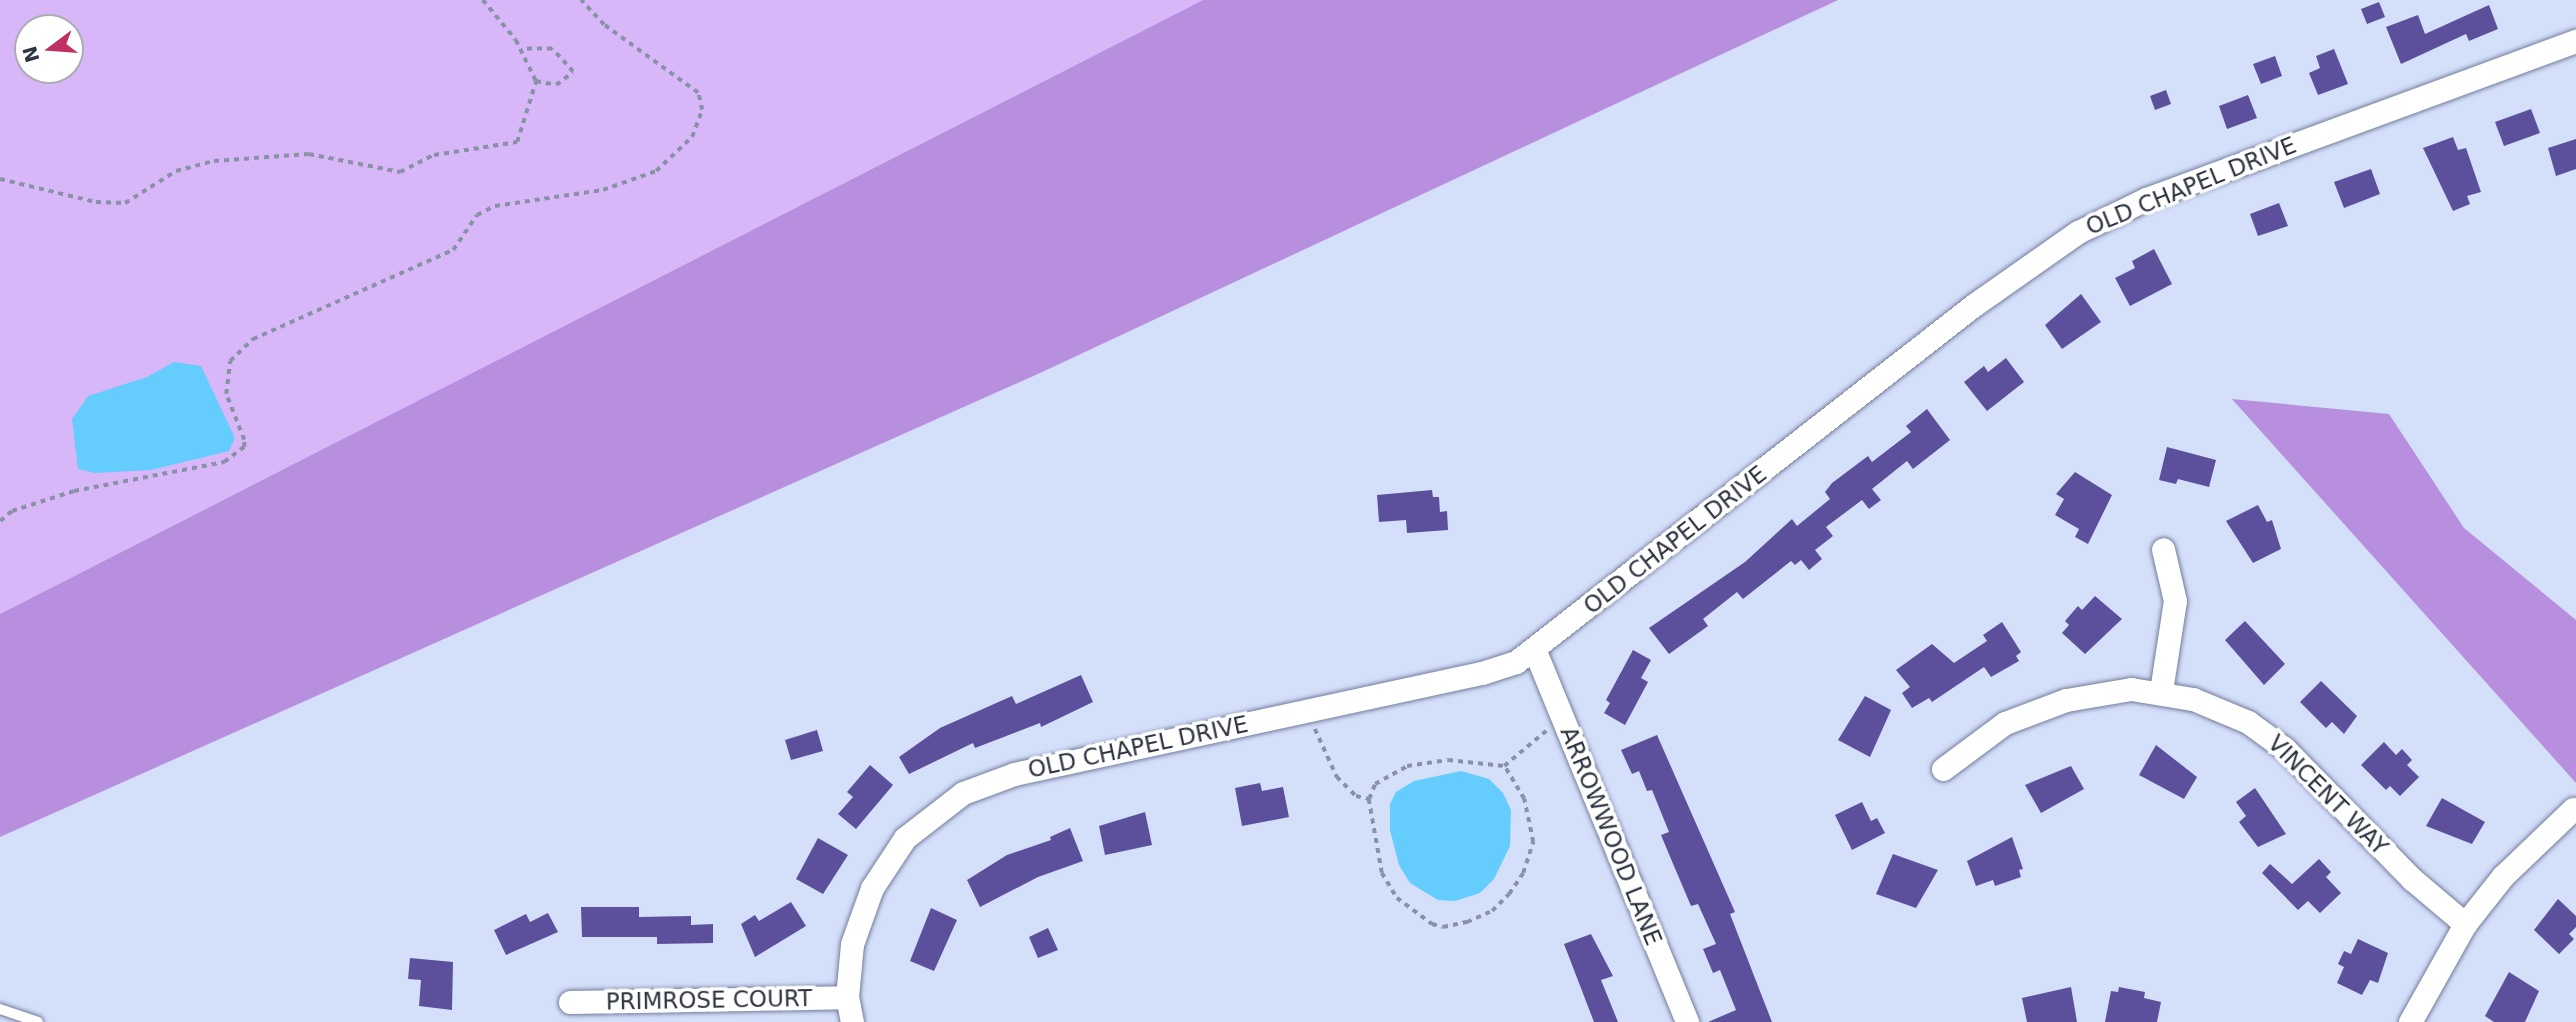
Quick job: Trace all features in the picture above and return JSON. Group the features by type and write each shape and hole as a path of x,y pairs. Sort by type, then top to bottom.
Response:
{"street":[{"name":"OLD CHAPEL DRIVE","path":"852,1022 847,997 852,944 872,888 905,838 944,805 1014,774 1482,673 1535,651 1974,305 2078,232 2146,199 2576,41"},
{"path":"2161,691 2175,601 2163,549"},
{"name":"ARROWWOOD LANE","path":"1535,651 1687,1022"},
{"name":"VINCENT WAY","path":"1943,769 2005,723 2033,710 2102,692 2161,691 2221,709 2264,731 2316,778 2412,879 2465,923"},
{"path":"2410,1022 2465,923 2503,876 2574,810"},
{"name":"PRIMROSE COURT","path":"570,1002 847,997"}],"lane":[{"path":"0,1009 38,1022"}],"path":[{"path":"0,179 96,202 125,203 176,170 214,161 309,154 400,172 434,155 517,142 536,81 522,49 484,0"},
{"path":"0,521 12,511 74,491 224,462 236,455 244,440 226,394 230,362 253,340 453,250 477,215 495,206 603,190 656,171 692,137 702,110 698,93 604,25 581,0"},
{"path":"522,49 552,50 573,72 555,85 536,81"},
{"path":"1310,710 1318,741 1337,777 1356,796 1369,799"},
{"path":"1504,766 1535,735 1564,723"},
{"path":"1448,760 1504,766 1524,799 1533,842 1523,873 1509,894 1492,911 1467,922 1443,927 1432,924 1397,898 1382,873 1369,799 1375,784 1406,766 1448,760"}],"shaded area":[{"path":"0,0 1203,0 0,614"},
{"path":"1203,0 1838,0 1040,373 0,837 0,614"},
{"path":"2232,399 2389,414 2464,528 2576,620 2576,783"}],"water":[{"path":"174,362 201,366 235,438 229,451 151,470 95,473 78,469 72,419 88,396 147,377"},
{"path":"1461,771 1489,779 1503,793 1511,810 1510,846 1494,879 1480,893 1455,901 1438,900 1410,883 1399,865 1390,830 1390,804 1396,792 1414,781"}],"building":[{"path":"2379,2 2385,17 2367,24 2361,9"},
{"path":"2489,5 2498,29 2469,41 2466,34 2401,64 2386,27 2418,15 2425,34"},
{"path":"2334,49 2348,84 2318,95 2309,73 2320,68 2316,56"},
{"path":"2275,56 2282,76 2261,84 2253,64"},
{"path":"2166,90 2171,104 2155,110 2150,96"},
{"path":"2248,95 2257,118 2227,129 2219,106"},
{"path":"2531,109 2540,133 2504,146 2495,122"},
{"path":"2453,137 2458,150 2466,148 2481,192 2467,196 2470,204 2453,211 2423,148"},
{"path":"2576,139 2576,169 2556,176 2548,148"},
{"path":"2371,169 2380,194 2344,208 2334,182"},
{"path":"2279,203 2288,226 2258,236 2250,214"},
{"path":"2154,249 2172,284 2130,306 2115,278 2135,268 2132,261"},
{"path":"2081,294 2101,322 2062,349 2045,325"},
{"path":"2006,358 2024,382 1987,411 1964,382 1984,366 1988,372"},
{"path":"1927,409 1950,440 1913,469 1907,461 1872,489 1881,500 1869,509 1862,500 1826,527 1833,536 1815,550 1822,559 1809,570 1801,560 1795,565 1791,561 1743,599 1737,592 1703,619 1708,626 1669,654 1649,628 1745,562 1792,519 1797,526 1830,499 1825,492 1832,483 1868,456 1872,462 1911,432 1906,426"},
{"path":"2167,447 2216,460 2209,487 2178,479 2176,484 2159,480"},
{"path":"2075,472 2112,495 2088,544 2075,537 2079,529 2055,515 2064,499 2056,494"},
{"path":"1432,490 1433,497 1439,497 1440,512 1447,511 1448,530 1407,533 1406,520 1379,522 1377,495"},
{"path":"2258,505 2267,522 2272,520 2281,549 2253,563 2226,521"},
{"path":"2095,596 2122,619 2085,654 2062,633 2069,625 2065,621 2078,606 2082,610"},
{"path":"2245,621 2285,664 2264,685 2225,640"},
{"path":"2002,622 2021,652 2016,656 2019,661 1991,677 1984,667 1932,702 1929,698 1912,708 1902,693 1910,687 1896,670 1932,644 1954,663 1987,641 1983,635"},
{"path":"1633,650 1651,660 1641,678 1648,682 1625,725 1604,713 1610,703 1606,700"},
{"path":"1081,675 1093,702 1041,727 1040,723 975,748 973,743 909,774 899,757 940,728 1012,696 1016,704"},
{"path":"2321,681 2357,716 2344,734 2332,722 2326,728 2300,702"},
{"path":"1865,696 1891,710 1870,757 1838,740"},
{"path":"817,730 823,751 791,760 785,740"},
{"path":"1657,735 1735,912 1730,914 1772,1022 1708,1022 1736,1010 1720,970 1713,973 1703,949 1716,944 1698,904 1691,906 1661,835 1669,832 1652,790 1647,791 1639,771 1632,774 1621,750"},
{"path":"2384,742 2396,755 2402,749 2412,760 2407,765 2419,777 2400,796 2390,786 2386,790 2361,765"},
{"path":"2156,745 2197,777 2184,799 2139,775"},
{"path":"870,765 893,785 856,829 838,814 853,797 847,792"},
{"path":"2071,766 2084,789 2041,813 2025,785"},
{"path":"1260,783 1262,791 1283,787 1289,817 1242,826 1235,788"},
{"path":"2255,788 2286,834 2258,847 2239,822 2246,816 2236,802"},
{"path":"2442,798 2485,822 2472,844 2426,826"},
{"path":"1862,802 1871,821 1877,818 1885,833 1852,850 1835,815"},
{"path":"1145,812 1152,845 1105,855 1099,826"},
{"path":"1070,828 1083,861 1038,877 980,907 967,880 1007,855 1051,840 1050,837"},
{"path":"2012,837 2023,869 2019,870 2021,877 1995,886 1993,880 1976,886 1967,861"},
{"path":"818,838 848,855 823,894 796,879"},
{"path":"1893,854 1938,870 1916,908 1876,894"},
{"path":"2319,859 2331,872 2326,877 2341,893 2320,913 2308,901 2298,910 2262,873 2270,864 2292,884"},
{"path":"2558,899 2576,916 2576,927 2569,934 2574,939 2559,954 2534,930"},
{"path":"791,902 806,926 755,957 741,924 755,915 759,921"},
{"path":"581,907 639,907 639,917 691,916 691,925 713,924 713,943 657,944 657,937 582,937"},
{"path":"931,908 957,920 934,971 910,961"},
{"path":"548,913 558,932 506,955 494,930 526,914 530,922"},
{"path":"1048,928 1058,950 1038,958 1029,937"},
{"path":"1591,934 1613,976 1601,980 1618,1022 1594,1022 1564,944"},
{"path":"2358,939 2388,953 2378,983 2370,980 2362,995 2337,983 2344,967 2338,964 2344,951 2351,954"},
{"path":"410,958 453,962 452,1010 419,1006 421,980 408,979"},
{"path":"2509,972 2539,991 2525,1022 2494,1022 2485,1016"},
{"path":"2071,987 2077,1022 2027,1022 2022,998"},
{"path":"2119,987 2145,992 2144,998 2161,1002 2157,1022 2105,1022 2111,991 2118,992"}]}
